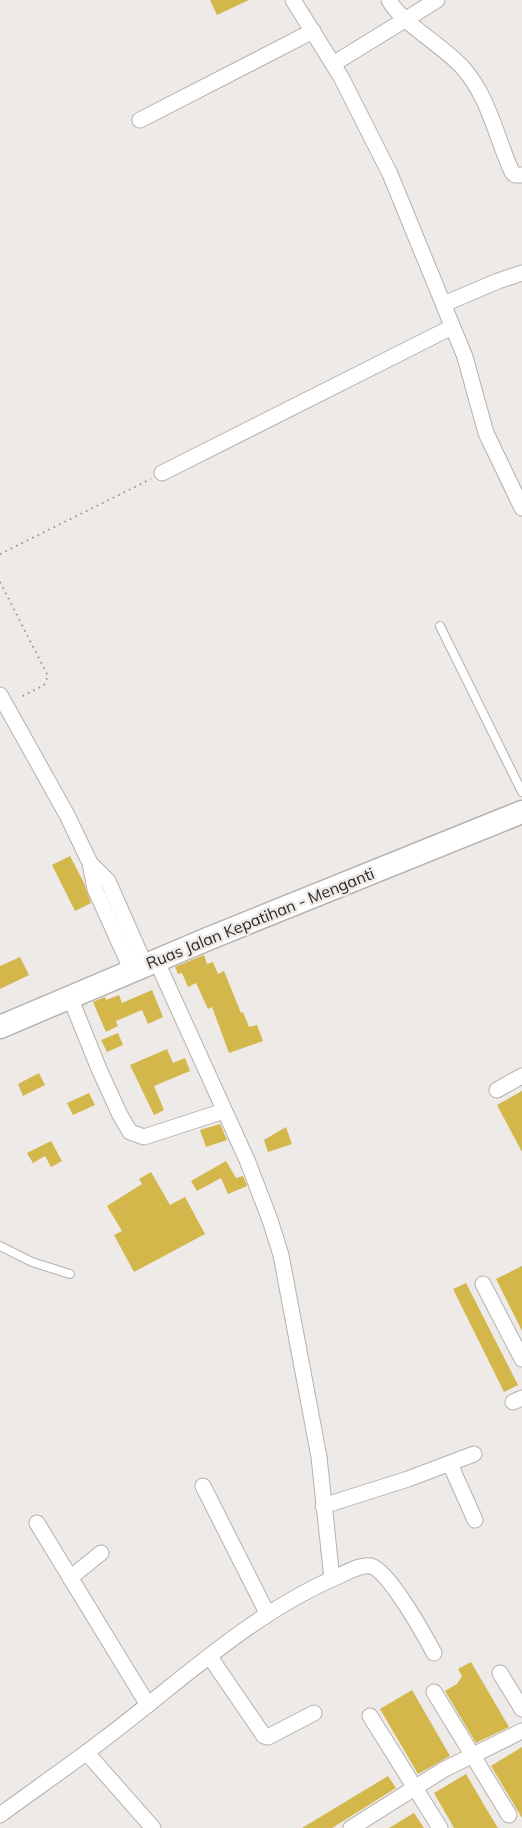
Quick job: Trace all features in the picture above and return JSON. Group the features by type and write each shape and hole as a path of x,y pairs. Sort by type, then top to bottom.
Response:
{"main road":[{"name":"Ruas Jalan Kepatihan - Menganti","path":"0,1027 522,812"}],"street":[{"path":"293,0 355,102 390,174 465,357 486,433 522,508"},
{"path":"389,0 397,11 465,69 487,106 512,171 515,175 522,175"},
{"path":"333,64 437,0"},
{"path":"140,120 313,31"},
{"path":"444,304 522,273"},
{"path":"162,473 452,327"},
{"path":"3,700 66,814 90,863 95,889 145,966 224,1111 247,1160 270,1220 281,1255 319,1457 332,1579"},
{"path":"70,997 99,1070 130,1132 144,1137 224,1111"},
{"path":"496,1090 522,1076"},
{"path":"483,1284 522,1359"},
{"path":"323,1506 474,1454"},
{"path":"450,1464 475,1520"},
{"path":"203,1486 267,1613"},
{"path":"37,1523 148,1705"},
{"path":"70,1578 101,1553"},
{"path":"0,1815 87,1752 267,1613 332,1579 366,1566 377,1569 411,1611 434,1653"},
{"path":"210,1657 264,1736 268,1737 314,1713"},
{"path":"500,1673 522,1709"},
{"path":"434,1692 509,1815"},
{"path":"370,1716 440,1828"},
{"path":"351,1828 414,1787 522,1731"},
{"path":"87,1752 153,1828"}],"lane":[{"path":"440,626 522,792"},
{"path":"0,1246 32,1262 70,1274"}],"path":[{"path":"0,554 162,473"},
{"path":"0,582 48,676 44,685 30,693 3,700"}],"building":[{"path":"210,0 249,0 217,15"},
{"path":"70,856 91,903 75,911 52,865"},
{"path":"204,955 207,964 213,962 218,974 224,971 241,1013 243,1012 249,1027 257,1025 263,1041 229,1053 212,1007 208,1009 196,983 188,987 182,973 178,974 175,967"},
{"path":"20,957 29,975 0,989 0,966"},
{"path":"152,990 163,1017 148,1024 142,1010 116,1021 118,1026 106,1032 93,1002 119,995 122,1003"},
{"path":"118,1033 123,1045 107,1052 101,1040"},
{"path":"167,1049 173,1063 185,1058 190,1071 154,1086 164,1110 154,1115 130,1065"},
{"path":"39,1073 45,1085 23,1096 18,1084"},
{"path":"522,1091 522,1152 497,1105"},
{"path":"89,1093 95,1105 73,1115 67,1103"},
{"path":"220,1124 227,1140 206,1147 200,1130"},
{"path":"286,1127 292,1144 268,1152 264,1140"},
{"path":"51,1141 62,1161 51,1167 45,1156 33,1163 27,1153"},
{"path":"226,1161 236,1178 243,1176 247,1186 228,1194 221,1178 197,1191 191,1181"},
{"path":"151,1172 170,1205 185,1197 205,1234 134,1272 114,1235 122,1231 107,1206 142,1184 139,1179"},
{"path":"522,1266 522,1331 496,1279"},
{"path":"466,1283 518,1385 504,1392 453,1289"},
{"path":"471,1662 509,1727 476,1743 445,1691 457,1684 462,1676 458,1669"},
{"path":"412,1690 450,1756 418,1774 380,1709"},
{"path":"522,1747 522,1818 491,1766"},
{"path":"466,1774 498,1828 454,1828 434,1793"},
{"path":"388,1776 396,1788 332,1828 302,1828"},
{"path":"414,1813 424,1828 389,1828"}]}
